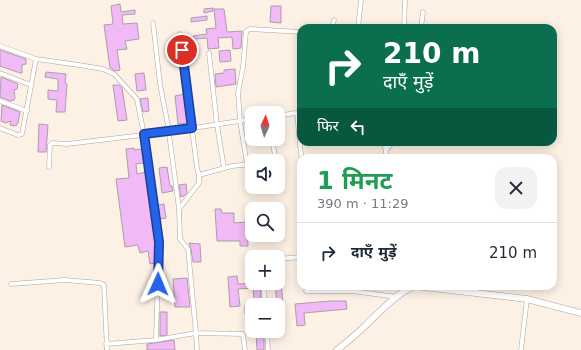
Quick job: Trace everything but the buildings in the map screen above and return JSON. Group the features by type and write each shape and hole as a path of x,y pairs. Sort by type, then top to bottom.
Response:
{"street":[{"path":"358,24 361,0"},
{"path":"404,24 405,0"},
{"path":"422,24 423,12"},
{"path":"333,24 334,20"},
{"path":"153,23 178,209 180,239 188,249 196,333 196,350"},
{"path":"248,154 240,121 238,93 243,68 246,31 250,29 297,32"},
{"path":"178,209 198,183 199,175 180,34"},
{"path":"0,46 36,59 104,69 114,74 136,99 144,134 159,242 156,340"},
{"path":"209,53 217,125 224,168"},
{"path":"0,128 18,135 22,134 36,59"},
{"path":"0,73 31,85"},
{"path":"0,101 27,111"},
{"path":"285,115 297,112"},
{"path":"49,167 50,145 52,143 67,144 168,132 245,120"},
{"path":"385,146 386,154"},
{"path":"386,150 390,146"},
{"path":"199,175 224,168 245,165"},
{"path":"285,258 297,257"},
{"path":"11,284 65,280 100,283 104,285 106,350"},
{"path":"337,350 381,310 406,290"},
{"path":"453,290 527,299 581,313"},
{"path":"306,291 352,291 397,297"},
{"path":"521,350 527,299"},
{"path":"106,344 156,340 196,333 243,334 245,350"},
{"path":"267,338 268,350"}],"route":[{"path":"158,284 159,242 144,134 192,128 182,50"}]}
